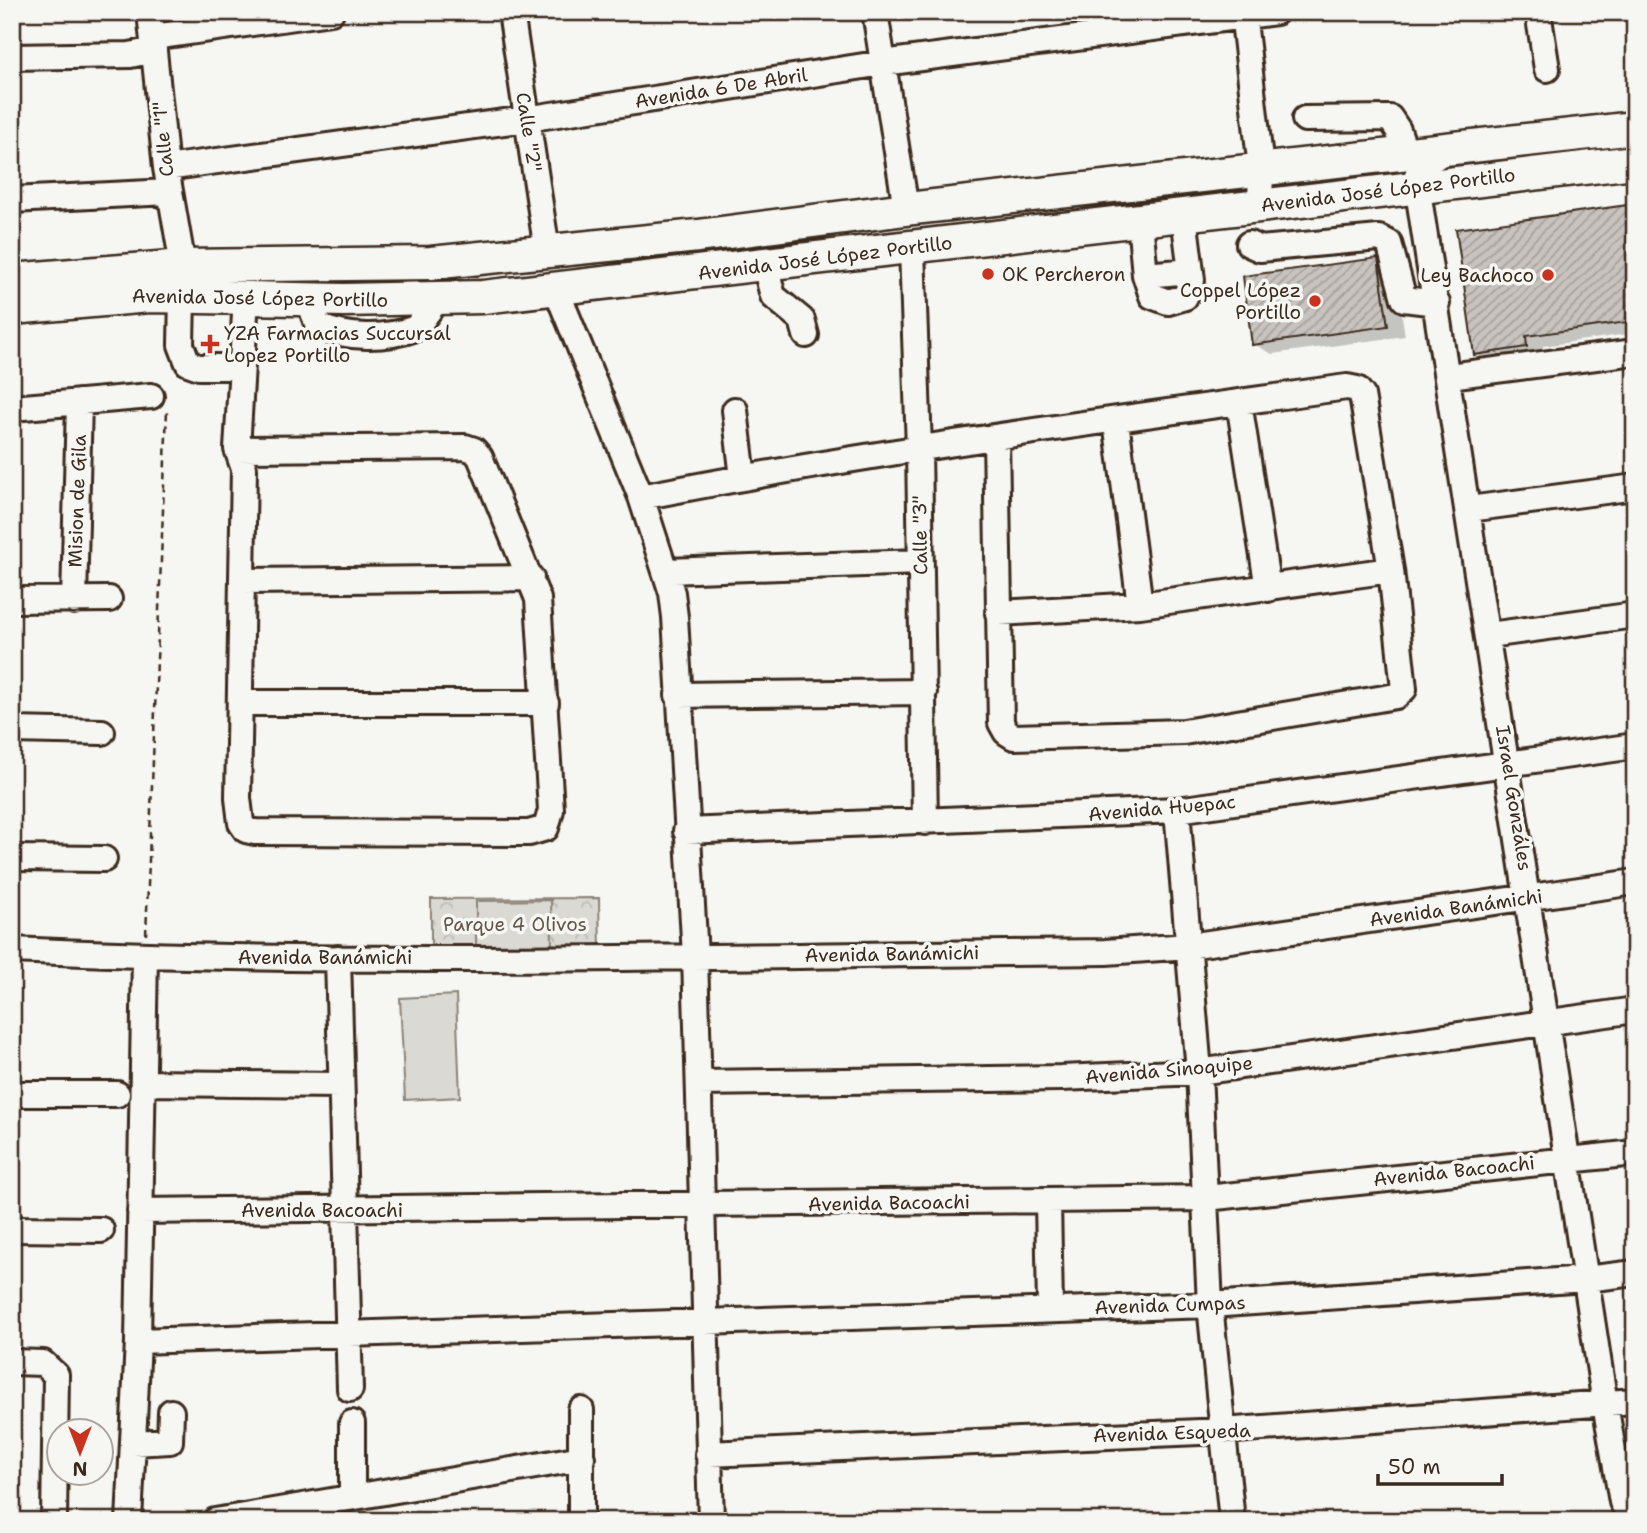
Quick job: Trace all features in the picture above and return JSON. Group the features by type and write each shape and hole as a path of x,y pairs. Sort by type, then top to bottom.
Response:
{"main road":[{"name":"Avenida José López Portillo","path":"12,280 182,281 431,263 698,236 1261,168 1635,128"},
{"name":"Avenida José López Portillo","path":"12,308 109,298 182,281 254,297 483,297 912,249 1417,186 1635,162"},
{"path":"556,289 561,270 572,261 652,249 698,236"},
{"path":"439,298 516,285 533,275 547,251"}],"street":[{"name":"Calle \"1\"","path":"150,12 167,180 182,281 181,345 188,363 199,367 242,368"},
{"path":"12,57 130,55 154,44 331,12"},
{"name":"Calle \"2\"","path":"511,12 547,251"},
{"path":"876,12 906,209"},
{"name":"Avenida 6 De Abril","path":"12,200 167,180 883,62 1276,12"},
{"path":"1538,12 1547,69"},
{"path":"1243,15 1261,168 1261,205"},
{"path":"1305,119 1390,118 1398,130 1406,154"},
{"path":"1417,186 1420,168 1446,150"},
{"name":"Israel Gonzáles","path":"1417,186 1449,376 1530,897 1567,1159 1624,1514"},
{"path":"1140,221 1145,275 1191,271 1184,216"},
{"path":"1249,244 1261,250 1379,238 1389,243 1404,299 1437,303"},
{"name":"Calle \"3\"","path":"912,249 919,449 925,822"},
{"path":"765,265 773,296 802,320 806,335"},
{"path":"556,289 641,497 666,571 676,617 678,695 695,956 711,1521"},
{"path":"245,456 242,368 254,297"},
{"path":"245,456 465,447 474,450 480,457 531,578 541,613 550,819 546,828 529,833 246,830 241,823 237,798 242,703 245,456 254,297"},
{"path":"1449,376 1635,352"},
{"path":"641,497 919,449 1347,387 1357,389 1362,395 1391,570 1405,682 1401,694 1184,733 1014,737 1006,732 1002,723 998,613 996,438"},
{"path":"12,408 79,402 158,400"},
{"name":"Mision de Gila","path":"74,601 79,402"},
{"path":"1239,402 1268,589"},
{"path":"735,410 743,478"},
{"path":"1116,421 1140,605"},
{"path":"1469,509 1635,487"},
{"path":"666,571 920,562"},
{"path":"998,613 1140,605 1391,570"},
{"path":"243,581 531,578"},
{"path":"12,600 109,599"},
{"path":"1489,635 1635,615"},
{"path":"678,695 923,692"},
{"path":"242,703 546,703"},
{"path":"12,730 102,733"},
{"name":"Avenida Huepac","path":"686,831 1177,810 1635,746"},
{"path":"1177,810 1199,1072 1210,1305 1232,1521"},
{"path":"12,858 104,859"},
{"name":"Avenida Banámichi","path":"12,950 145,956 338,958 1106,953 1188,946 1635,882"},
{"path":"129,1521 138,1341 145,956"},
{"path":"338,958 350,1389"},
{"name":"Avenida Sinoquipe","path":"699,1083 1061,1078 1199,1072 1635,1010"},
{"path":"144,1083 340,1085"},
{"path":"12,1094 117,1094"},
{"name":"Avenida Bacoachi","path":"141,1210 701,1206 1206,1198 1635,1153"},
{"path":"1048,1201 1050,1308"},
{"path":"12,1229 101,1230"},
{"name":"Avenida Cumpas","path":"138,1341 1050,1308 1210,1305 1586,1279 1635,1273"},
{"path":"12,1362 43,1363 57,1375 54,1521"},
{"name":"Avenida Esqueda","path":"708,1454 1222,1431 1635,1401"},
{"path":"581,1410 581,1521"},
{"path":"133,1443 170,1441 170,1412"},
{"path":"352,1423 352,1496"},
{"path":"215,1521 582,1458"}],"path":[{"path":"145,956 168,424 158,400"}],"green space":[{"name":"Parque 4 Olivos","path":"599,898 600,950 431,951 431,899"},
{"path":"551,900 552,946 476,946 476,901"},
{"path":"456,995 460,1097 405,1100 400,998"}],"building":[{"name":"Ley Bachoco","path":"1635,204 1635,321 1526,336 1527,347 1474,355 1456,229"},
{"name":"Coppel López Portillo","path":"1378,258 1388,326 1252,345 1243,276"}],"place":[{"name":"OK Percheron","path":"988,274"},
{"name":"Ley Bachoco","path":"1548,275"},
{"name":"Coppel López Portillo","path":"1315,301"},
{"name":"YZA Farmacias Succursal Lopez Portillo","path":"210,344"}]}
